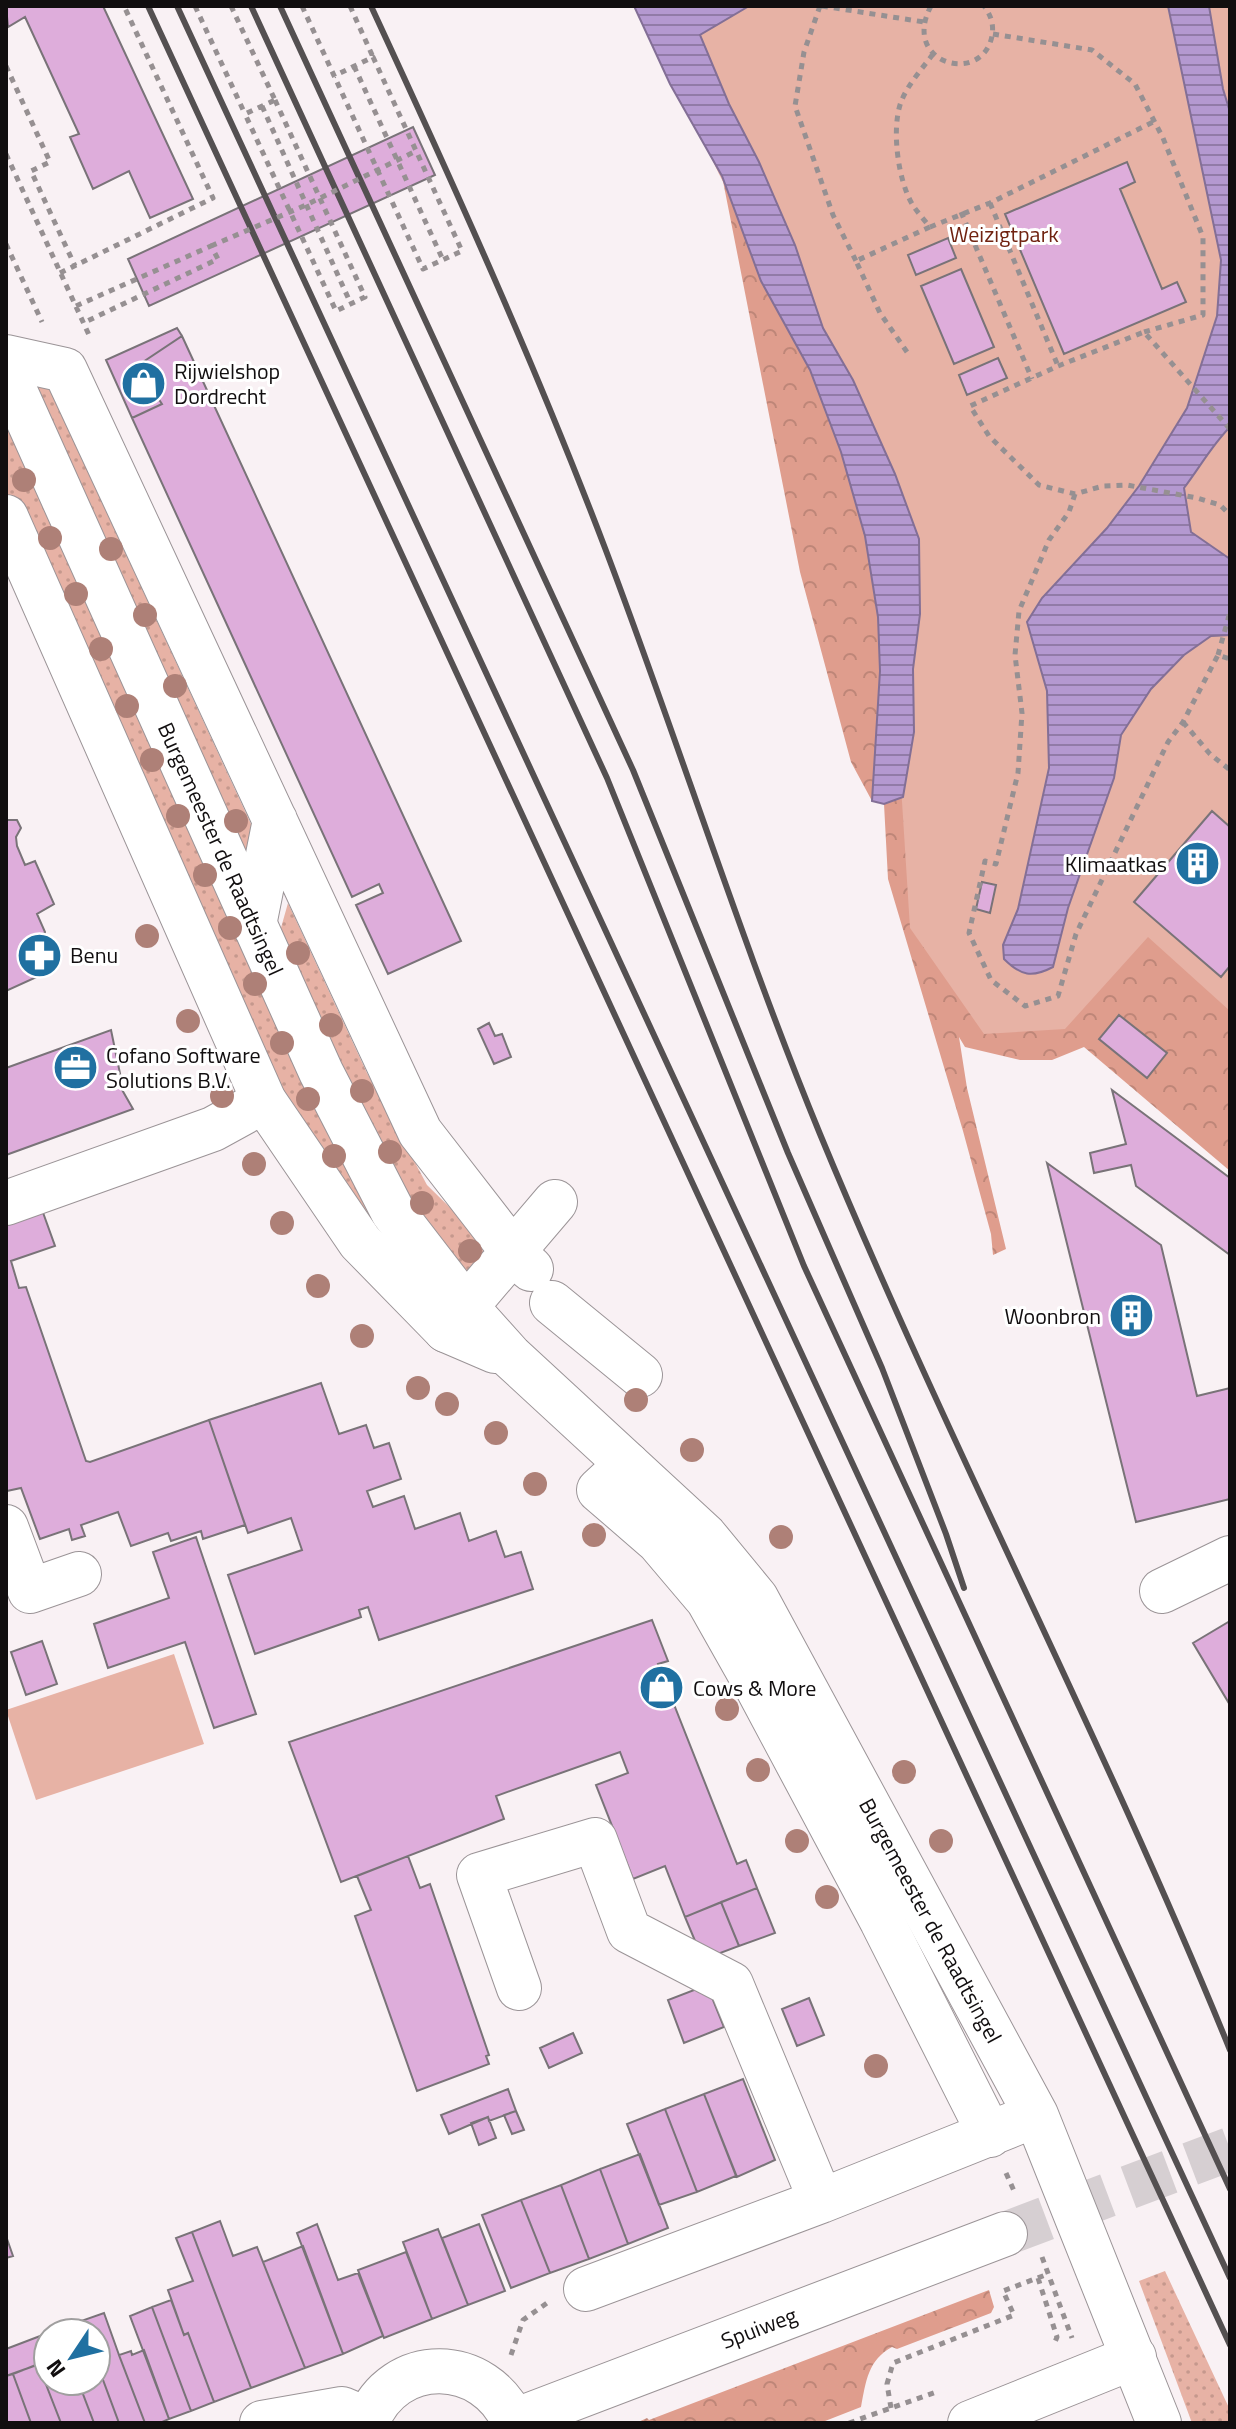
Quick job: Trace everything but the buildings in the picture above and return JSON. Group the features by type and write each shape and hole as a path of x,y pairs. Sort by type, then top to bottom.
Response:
{"main road":[{"path":"6,357 77,353 275,820 420,1132 532,1275 640,1375"},
{"name":"Burgemeester de Raadtsingel","path":"6,371 321,1072 393,1212 457,1319"},
{"name":"Burgemeester de Raadtsingel","path":"6,517 264,1101 360,1242 457,1319 511,1357 613,1477 658,1541 708,1600 882,1921 990,2135"},
{"path":"254,925 275,820"},
{"path":"6,1203 213,1129 264,1101"},
{"path":"457,1319 532,1275 555,1202"},
{"name":"Burgemeester de Raadtsingel","path":"613,1477 705,1536 756,1598 1036,2115 1159,2423"},
{"path":"6,1527 30,1591 79,1574"},
{"path":"1162,1591 1230,1558"},
{"path":"519,1988 479,1875 595,1840 629,1931 731,1984 821,2201"},
{"path":"586,2289 821,2201 1036,2115"},
{"name":"Spuiweg","path":"514,2422 1005,2234"},
{"path":"970,2423 1079,2356 1134,2357"},
{"path":"262,2423 342,2409 367,2421 394,2386 406,2378 434,2371 448,2371 476,2379 498,2397 514,2422"}],"path":[{"path":"60,273 213,198 124,6"},
{"path":"195,6 336,311 365,297 231,6"},
{"path":"302,6 423,269 462,251 350,6"},
{"path":"907,352 880,313 833,215 795,106 804,52 821,6 924,22"},
{"path":"931,6 924,22 923,37 933,54 953,64 974,60 990,44 992,22 984,6"},
{"path":"993,34 1092,50 1135,84 1155,121 1203,237 1203,315 1144,332 970,406 989,436 1039,485 1075,494 1103,486 1127,485 1197,498 1220,505 1230,515"},
{"path":"930,227 912,205 901,170 895,129 901,101 933,54"},
{"path":"334,76 373,57"},
{"path":"6,66 8,77 50,162 31,171 75,266"},
{"path":"354,66 443,260"},
{"path":"245,114 275,100"},
{"path":"262,106 350,303"},
{"path":"856,261 961,212 990,203 1155,121"},
{"path":"76,307 306,205 414,152"},
{"path":"6,154 83,323 77,353"},
{"path":"990,203 1058,366"},
{"path":"961,212 1032,379"},
{"path":"6,244 77,353"},
{"path":"83,323 218,259 211,246"},
{"path":"1144,332 1230,429"},
{"path":"1075,494 1069,512 1049,540 1019,611 1015,655 1022,713 1018,773 996,864 985,861 969,933 991,980 1025,1006 1058,996 1076,934 1168,742 1183,722 1218,655 1230,612"},
{"path":"1218,655 1230,659"},
{"path":"1183,722 1210,754 1230,770"},
{"path":"849,2423 891,2408 887,2384 893,2363 1014,2315 1003,2291 1048,2274 1079,2356"},
{"path":"508,2363 523,2320 548,2302 586,2289"}],"green space":[{"name":"Weizigtpark","path":"639,6 1230,6 1230,1011 1148,937 1065,1029 984,1034 910,928 890,612 832,397 719,174"},
{"path":"722,176 761,281 810,370 841,452 865,536 878,617 880,670 872,801 851,762 800,572"},
{"path":"43,375 257,837 242,875 30,378"},
{"path":"6,415 443,1299 370,1229 275,1090 6,498"},
{"path":"914,732 1092,846 1230,1002 1230,1171 1084,1047 1052,1060 1020,1060 965,1047 959,1037 967,1088 1006,1249 993,1255 991,1234 963,1131 888,879 884,804 903,797"},
{"path":"288,903 367,1073 427,1185 490,1247 463,1287 406,1215 275,949"},
{"path":"174,1654 204,1744 36,1800 6,1710"},
{"path":"1165,2271 1230,2410 1230,2423 1192,2423 1139,2281"},
{"path":"989,2290 994,2307 991,2313 884,2352 873,2365 861,2407 820,2423 636,2423 649,2420"}],"shaded area":[{"path":"634,6 749,6 700,35 795,245 823,328 853,380 895,474 919,539 920,614 913,669 914,732 903,797 884,804 872,801 880,671 878,617 865,536 841,452 810,370 761,281 722,176 670,84"},
{"path":"1168,6 1209,6 1230,112 1230,427 1184,488 1191,532 1230,559 1230,635 1211,636 1184,655 1151,689 1121,735 1114,778 1068,908 1053,967 1027,974 1004,959 1003,945 1018,909 1049,768 1047,691 1027,622 1042,598 1107,528 1139,486 1187,408 1217,316 1221,260"}],"tunnel":[{"path":"1005,2234 1230,2149"}],"railway":[{"path":"148,6 1230,2345"},
{"path":"177,6 1230,2278"},
{"path":"251,6 607,778 804,1266 1230,2189"},
{"path":"280,6 633,770 788,1153 882,1368 964,1588"},
{"path":"371,6 551,411 632,621 763,989 820,1134 920,1364 1131,1820 1230,2050"}],"place":[{"name":"Rijwielshop Dordrecht","path":"143,384"},
{"name":"Klimaatkas","path":"1198,864"},
{"name":"Benu","path":"39,955"},
{"name":"Cofano Software Solutions B.V.","path":"75,1068"},
{"name":"Woonbron","path":"1132,1316"},
{"name":"Cows & More","path":"662,1688"}]}
